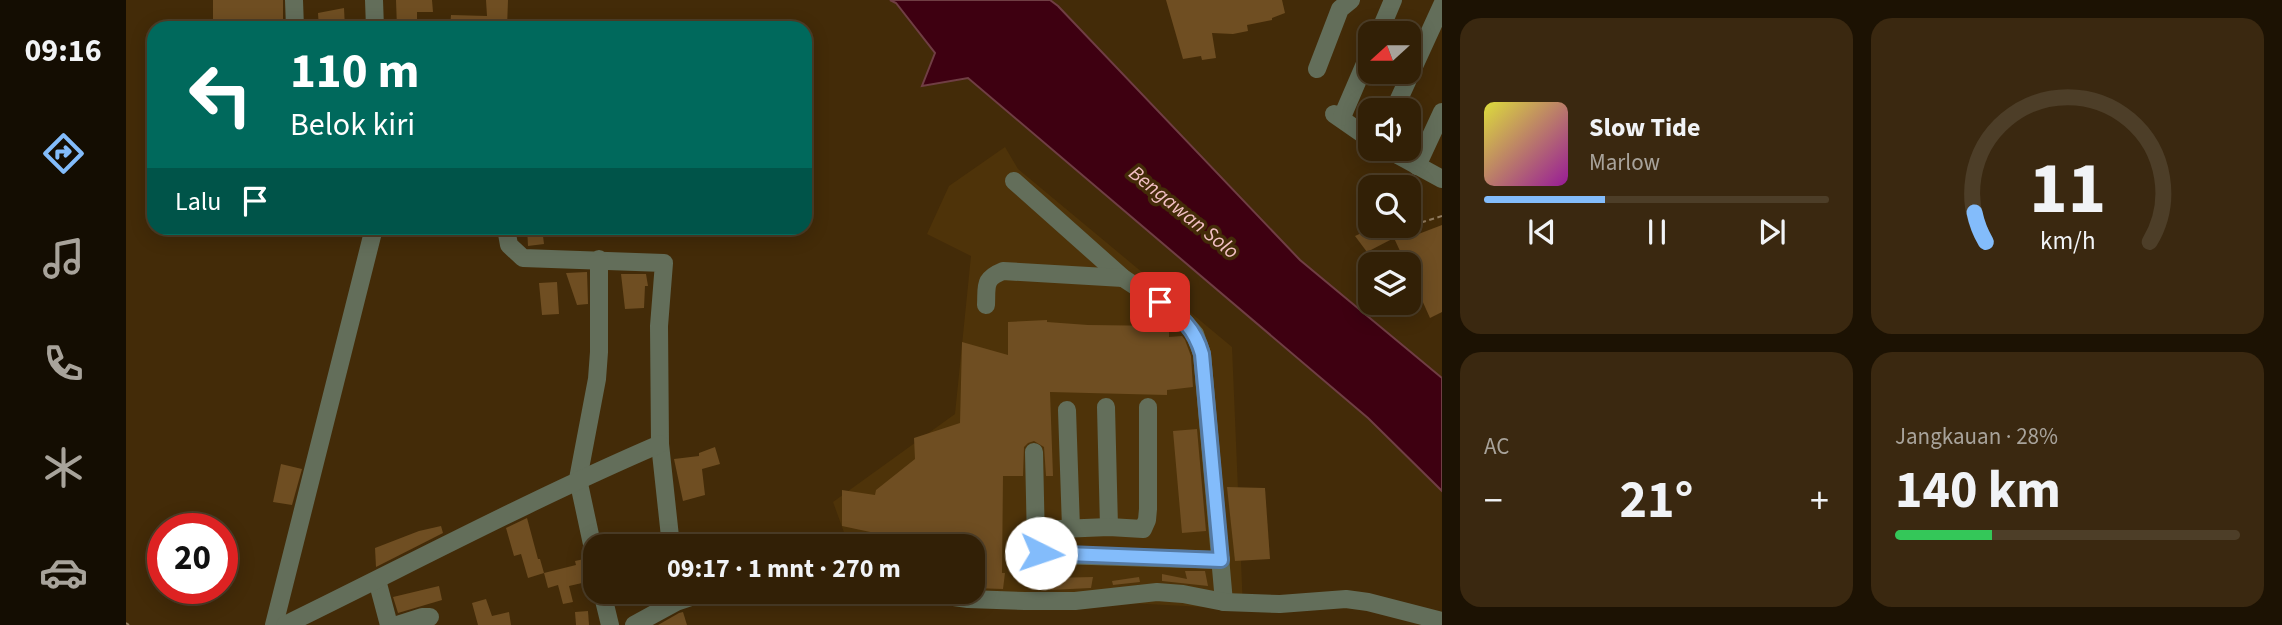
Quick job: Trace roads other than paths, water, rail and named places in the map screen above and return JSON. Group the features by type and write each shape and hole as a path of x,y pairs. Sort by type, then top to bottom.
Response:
{"street":[{"path":"294,0 295,21"},
{"path":"373,0 374,21"},
{"path":"1317,69 1340,9 1351,0"},
{"path":"1383,21 1393,0"},
{"path":"1400,98 1442,6 1440,0"},
{"path":"1358,76 1338,115 1358,132"},
{"path":"1409,161 1430,172 1442,112"},
{"path":"1014,181 1123,278 1178,314 1198,339 1202,354 1224,602"},
{"path":"274,625 372,235"},
{"path":"507,235 509,245 523,258 663,262 659,326 660,444 670,534"},
{"path":"590,534 578,479 597,379 599,259"},
{"path":"986,305 987,283 991,275 1003,271 1123,278"},
{"path":"1106,407 1109,527"},
{"path":"1036,530 1109,527 1143,529 1147,520 1148,407"},
{"path":"1068,410 1071,528"},
{"path":"285,625 475,528 660,444"},
{"path":"1034,452 1036,548 1041,553 1221,560"},
{"path":"377,580 389,625"},
{"path":"985,600 1047,602 1157,592 1224,602 1280,604 1346,599 1442,621"},
{"path":"605,604 610,625"},
{"path":"639,624 666,604"},
{"path":"397,625 430,617"}],"water":[{"name":"Bengawan Solo","path":"890,0 1050,0 1058,6 1300,260 1358,308 1358,315 1366,315 1442,378 1442,491 1368,418 968,78 922,86 935,53 896,3"}]}
